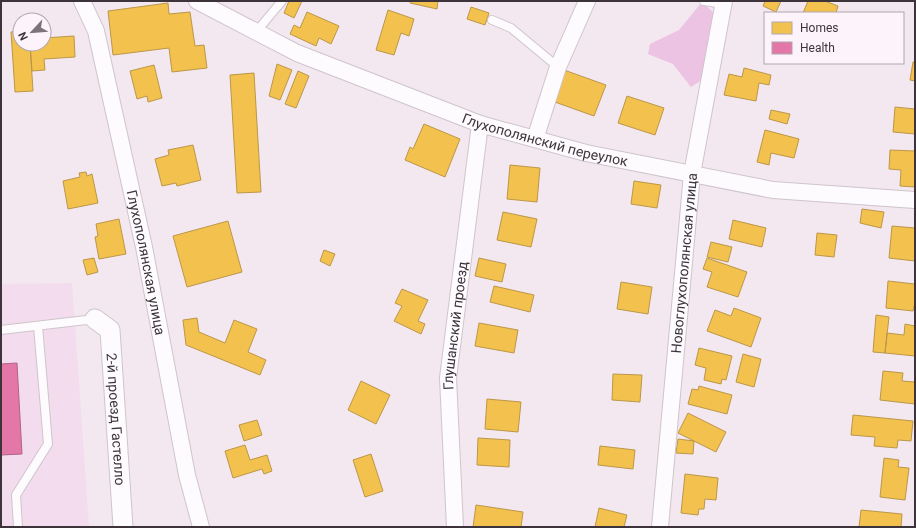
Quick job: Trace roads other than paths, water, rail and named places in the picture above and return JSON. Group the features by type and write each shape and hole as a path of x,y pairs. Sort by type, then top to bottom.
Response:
{"street":[{"name":"Глухополянская улица","path":"82,1 96,31 144,247 187,475 201,527"},
{"name":"Глухополянский переулок","path":"197,1 297,53 480,124 586,153 773,190 915,200"},
{"path":"535,139 558,67 587,1"},
{"name":"Новоглухополянская улица","path":"660,527 692,174 724,3"},
{"name":"Глушанский проезд","path":"455,527 448,378 480,124"},
{"name":"2-й проезд Гастелло","path":"95,319 110,330 123,527"}],"lane":[{"path":"256,32 282,1"},
{"path":"704,1 724,3"},
{"path":"492,20 511,28 558,67"},
{"path":"1,330 95,319"},
{"path":"18,527 16,495 48,444 38,326"}]}
